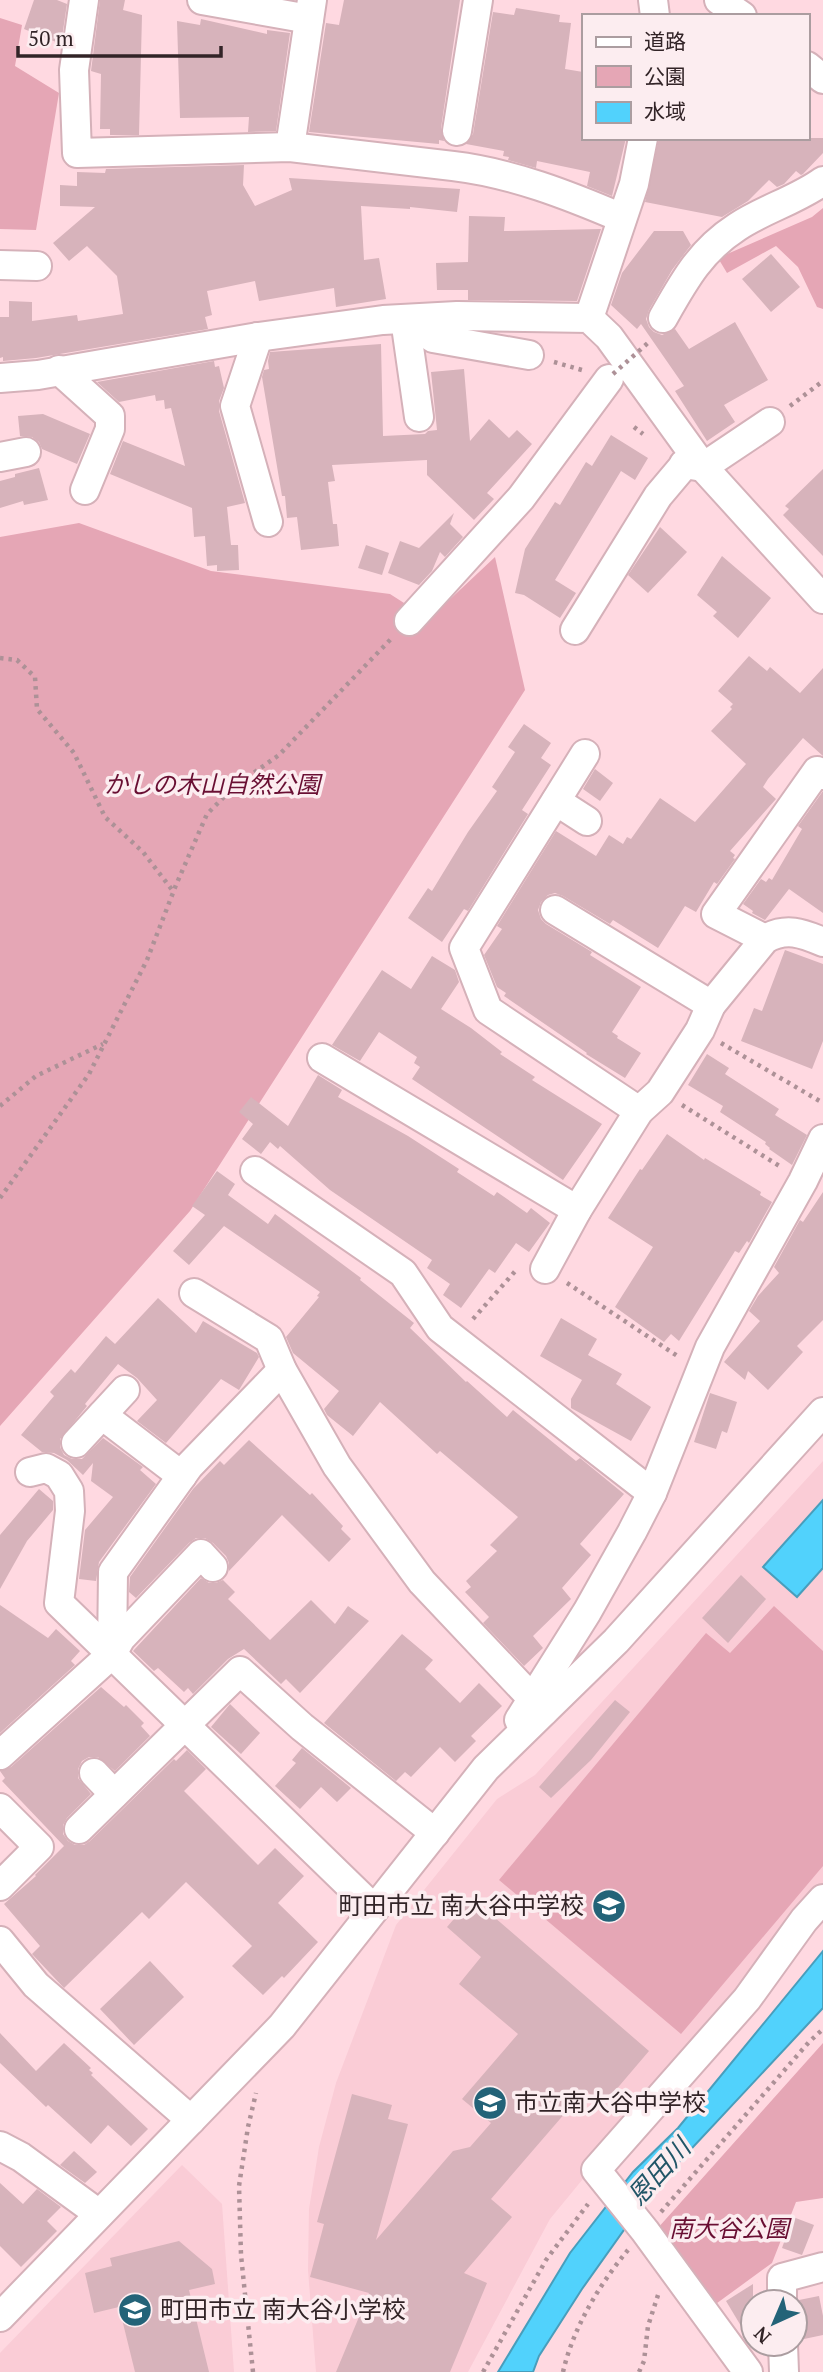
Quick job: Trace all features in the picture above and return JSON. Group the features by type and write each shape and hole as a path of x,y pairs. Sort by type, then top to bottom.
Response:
{"street":[{"path":"83,0 74,70 78,153 290,147 478,169 562,193 622,218"},
{"path":"202,0 311,9 290,147"},
{"path":"457,131 478,0"},
{"path":"719,0 739,14"},
{"path":"809,68 823,79"},
{"path":"589,318 634,184 643,140"},
{"path":"656,330 702,255 738,226 823,181"},
{"path":"0,265 37,266"},
{"path":"0,378 48,373 258,337 383,320 457,316 589,318 609,337 694,466"},
{"path":"405,319 433,338 541,359"},
{"path":"405,319 419,417"},
{"path":"258,337 235,407 268,522"},
{"path":"0,393 40,386 48,373"},
{"path":"48,373 110,416 110,429 85,490"},
{"path":"409,621 521,498 605,375 624,388 694,466 823,598"},
{"path":"575,630 658,496 694,466 770,422"},
{"path":"585,754 464,948 488,1010 639,1111"},
{"path":"765,939 716,914 817,771 823,775"},
{"path":"556,801 587,821"},
{"path":"555,911 705,1018"},
{"path":"545,1269 639,1111 660,1092 705,1018 765,939 776,933 797,932 823,942"},
{"path":"322,1058 578,1210"},
{"path":"539,1705 652,1493 710,1347 803,1181 823,1139"},
{"path":"255,1171 403,1273 440,1328 652,1493"},
{"path":"194,1293 269,1339 282,1370 337,1466 415,1571 539,1705"},
{"path":"112,1654 113,1572 182,1476 282,1370"},
{"path":"76,1443 125,1390"},
{"path":"0,2317 282,2026 539,1705 616,1641 823,1412"},
{"path":"102,1415 182,1476"},
{"path":"30,1472 46,1468 59,1475 69,1491 70,1511 59,1603 374,1909"},
{"path":"0,1755 112,1654 121,1638 201,1554 213,1567"},
{"path":"587,1612 616,1641"},
{"path":"79,1829 240,1671 302,1727 435,1833"},
{"path":"94,1773 114,1794"},
{"path":"0,1808 39,1847 0,1886"},
{"path":"748,2372 642,2227 596,2170 747,1998 804,1920 823,1899"},
{"path":"0,1941 36,1984 191,2120"},
{"path":"0,2146 21,2157 99,2214"},
{"path":"782,2288 782,2278 823,2267"}],"path":[{"path":"541,359 605,375 656,330"},
{"path":"770,422 823,381"},
{"path":"0,1198 89,1074 147,960 173,891 207,814 234,786 279,755 377,653"},
{"path":"0,658 17,660 35,677 37,709 74,753 105,817 143,852 173,891"},
{"path":"705,1018 823,1103"},
{"path":"0,1106 36,1076 103,1044"},
{"path":"660,1092 803,1181"},
{"path":"456,1339 520,1266 545,1269 701,1371"},
{"path":"563,2372 568,2351 582,2319 642,2227 823,2029"},
{"path":"253,2372 242,2255 239,2186 248,2127 257,2091"},
{"path":"639,2372 644,2361 648,2326 660,2287 672,2267"}],"shaded area":[{"name":"町田市立 南大谷中学校","path":"823,1461 823,1887 550,2219 468,2372 316,2372 308,2270 309,2209 319,2147 336,2083 396,1925 497,1799 535,1775"},
{"name":"町田市立 南大谷小学校","path":"182,2165 222,2204 234,2372 0,2372 0,2353"}],"green space":[{"path":"0,18 22,25 15,66 59,93 36,230 0,229"},
{"path":"823,208 823,309 817,307 798,267 776,246 727,273 718,258 812,217"},
{"name":"かしの木山自然公園","path":"79,523 211,571 390,594 429,619 495,557 525,690 190,1211 0,1426 0,537"},
{"path":"774,1606 823,1651 823,1866 681,2034 499,1880 706,1633 730,1653"},
{"name":"南大谷公園","path":"823,2043 823,2198 796,2202 772,2263 713,2306 657,2229"}],"water":[{"path":"823,1500 823,1568 797,1597 763,1567"},
{"name":"恩田川","path":"823,1951 823,2008 651,2192 582,2289 539,2356 533,2372 498,2372 570,2253 633,2172 678,2128"}],"building":[{"path":"34,0 57,0 67,4 61,44 24,29"},
{"path":"100,0 125,0 123,10 142,15 139,135 110,135 110,129 100,129 101,74 91,71"},
{"path":"344,0 460,0 441,128 444,141 439,140 439,144 309,132 326,23 339,25"},
{"path":"516,8 560,15 559,22 571,23 565,69 582,72 582,140 626,140 612,196 587,186 590,172 537,161 536,168 508,160 509,157 503,156 504,151 466,144 473,134 493,12 514,15"},
{"path":"201,19 267,34 267,30 290,33 276,131 248,132 249,117 180,118 177,21 200,25"},
{"path":"823,138 823,153 803,174 796,171 784,184 777,187 769,180 748,201 722,217 645,202 659,140"},
{"path":"244,165 243,185 255,206 292,190 289,178 460,189 457,212 361,206 364,260 379,258 386,299 336,307 334,288 259,301 255,281 207,291 212,315 205,317 208,329 36,358 3,361 3,357 0,358 0,317 9,317 9,301 32,302 32,321 77,315 78,321 123,314 117,276 87,246 69,261 53,243 95,207 60,206 60,185 77,186 77,172 105,173 106,169"},
{"path":"469,216 505,217 504,231 601,229 577,301 468,300 468,290 437,290 436,263 468,262"},
{"path":"654,231 683,231 691,245 672,270 649,310 646,319 649,327 662,335 675,329 689,349 735,322 768,380 724,405 735,422 707,441 675,391 684,386 641,324 637,329 611,305 622,273"},
{"path":"771,254 800,287 771,312 742,279"},
{"path":"381,344 383,436 425,434 437,430 431,372 464,369 470,441 489,419 509,438 517,430 532,444 487,493 494,499 474,520 427,475 427,460 332,465 335,481 328,482 333,524 337,524 339,546 301,550 297,517 287,518 285,496 282,496 262,377 264,370 269,369 270,352"},
{"path":"214,361 215,367 219,366 224,388 219,401 219,411 245,503 227,507 231,545 238,545 239,570 217,571 217,565 207,566 205,536 194,537 192,508 110,474 123,441 185,466 171,408 165,409 164,400 156,401 155,395 119,402 97,382"},
{"path":"43,414 90,434 77,464 42,449 39,442 32,437 20,436 18,416"},
{"path":"611,435 648,458 635,480 621,471 555,580 576,593 560,618 524,595 515,593 525,549 555,502 560,505 586,462 592,466"},
{"path":"39,468 48,500 24,505 23,501 0,508 0,481"},
{"path":"823,469 823,556 783,515 789,509 785,506"},
{"path":"454,513 450,524 463,537 445,557 440,552 432,571 419,585 388,573 400,541 419,548"},
{"path":"660,527 687,552 648,593 628,575"},
{"path":"366,545 389,553 382,575 358,568"},
{"path":"722,556 771,598 738,638 713,616 717,612 697,595"},
{"path":"749,656 767,671 770,667 800,693 823,668 823,756 803,738 768,779 763,787 776,799 730,851 735,855 735,859 717,884 714,882 696,912 685,906 658,948 613,920 610,924 555,893 548,895 541,902 538,910 546,924 641,987 612,1032 641,1053 625,1078 504,996 506,993 497,987 484,955 502,929 497,926 556,831 596,856 609,835 623,844 627,837 631,839 660,798 695,822 746,764 711,731 732,709 730,707 733,704 718,691"},
{"path":"524,724 551,743 541,758 551,765 522,810 528,814 468,911 464,909 442,942 408,918 428,888 432,891 497,791 492,787 515,752 508,747"},
{"path":"595,769 613,783 600,801 583,789"},
{"path":"823,791 823,913 789,889 765,920 743,904 761,879 766,882 769,878 772,880 802,829 798,826"},
{"path":"785,950 823,964 823,1041 812,1069 741,1041 754,1008 762,1011"},
{"path":"432,956 455,970 459,982 441,1009 471,1028 502,1052 500,1054 535,1077 532,1080 602,1124 563,1180 412,1079 420,1067 414,1063 417,1057 379,1032 360,1061 332,1045 382,970 411,989"},
{"path":"707,1054 729,1068 725,1074 779,1109 775,1115 807,1135 792,1165 769,1149 766,1142 720,1112 723,1106 688,1085"},
{"path":"318,1075 342,1090 338,1097 408,1136 459,1169 457,1172 494,1196 497,1192 527,1213 531,1208 550,1223 529,1252 516,1243 495,1273 489,1269 461,1308 443,1295 450,1284 427,1268 432,1260 330,1190 280,1146 278,1149 270,1142 261,1154 242,1139 253,1124 239,1112 251,1097 288,1126"},
{"path":"667,1134 704,1160 705,1158 761,1192 760,1195 772,1202 749,1243 747,1241 739,1253 735,1251 679,1341 671,1334 664,1342 615,1307 653,1247 608,1218"},
{"path":"217,1171 235,1184 228,1195 268,1224 275,1214 361,1278 360,1280 414,1323 410,1328 507,1417 513,1410 576,1461 580,1458 624,1494 580,1544 591,1555 562,1588 571,1599 533,1636 543,1648 524,1666 483,1623 489,1617 465,1592 471,1587 466,1581 497,1551 490,1545 518,1517 440,1451 437,1454 380,1402 353,1436 327,1415 324,1409 339,1391 293,1353 286,1337 319,1297 317,1296 320,1292 224,1226 189,1265 173,1251 205,1215 192,1206"},
{"path":"823,1192 823,1320 797,1346 803,1352 768,1390 748,1371 745,1380 724,1362 760,1321 749,1311 758,1296 779,1273 774,1267 800,1220 803,1222"},
{"path":"158,1298 196,1333 203,1321 257,1353 259,1357 239,1390 221,1379 166,1443 137,1421 157,1400 137,1378 118,1364 85,1404 87,1406 60,1439 64,1455 72,1459 82,1459 103,1438 143,1467 140,1470 156,1484 99,1562 96,1581 79,1579 85,1530 113,1497 91,1481 93,1463 83,1475 67,1460 54,1453 42,1452 21,1435 54,1396 50,1392 71,1369 75,1373 106,1336 115,1344"},
{"path":"561,1318 597,1339 588,1355 622,1374 616,1384 651,1407 631,1441 571,1408 571,1399 582,1380 540,1356"},
{"path":"710,1393 737,1402 727,1433 722,1431 716,1449 694,1442"},
{"path":"249,1440 310,1495 312,1493 343,1526 341,1529 351,1539 329,1562 282,1515 229,1571 226,1556 213,1543 205,1538 196,1538 136,1598 129,1592 130,1577 193,1489 220,1461 224,1465"},
{"path":"39,1489 53,1501 53,1510 27,1541 0,1589 0,1535"},
{"path":"741,1575 766,1599 728,1643 702,1618"},
{"path":"201,1578 209,1583 223,1580 235,1592 228,1599 270,1640 311,1600 335,1624 348,1606 369,1621 300,1693 286,1679 281,1684 244,1649 228,1659 193,1694 188,1688 184,1692 158,1668 154,1671 133,1651"},
{"path":"0,1605 48,1638 56,1629 80,1651 71,1661 75,1665 0,1733"},
{"path":"402,1634 433,1660 425,1669 460,1703 479,1683 502,1706 471,1736 476,1741 455,1762 440,1747 411,1777 405,1772 396,1781 324,1723"},
{"path":"101,1687 124,1707 126,1705 144,1723 141,1726 150,1736 115,1771 98,1757 89,1757 82,1761 78,1778 91,1794 67,1818 63,1825 63,1834 75,1845 84,1845 90,1841 174,1759 176,1761 187,1750 206,1769 184,1791 258,1865 275,1848 304,1876 278,1903 318,1942 284,1978 282,1976 263,1995 232,1966 252,1946 186,1882 149,1919 142,1912 64,1988 32,1954 40,1946 4,1904 36,1876 64,1846 2,1781 5,1778 0,1771 11,1767"},
{"path":"615,1700 630,1712 591,1760 551,1798 539,1787"},
{"path":"230,1704 260,1733 241,1754 211,1727"},
{"path":"302,1748 351,1788 337,1802 321,1787 300,1809 275,1786 296,1763 292,1760"},
{"path":"472,1898 649,2051 603,2105 585,2090 491,2199 512,2217 464,2273 487,2283 450,2372 336,2372 369,2293 310,2277 324,2224 317,2222 352,2094 392,2105 388,2119 408,2124 376,2240 453,2151 470,2147 491,2123 462,2099 518,2034 459,1984 481,1957 447,1927"},
{"path":"150,1961 184,1997 134,2045 100,2009"},
{"path":"0,2033 36,2071 64,2043 91,2068 91,2075 148,2129 131,2146 108,2125 91,2144 48,2105 46,2107 0,2063"},
{"path":"74,2151 97,2172 85,2183 60,2165"},
{"path":"0,2183 23,2204 37,2189 61,2207 47,2221 57,2231 21,2267 0,2246"},
{"path":"793,2217 814,2225 802,2255 782,2248"},
{"path":"179,2241 212,2269 215,2284 189,2290 209,2372 135,2372 119,2307 94,2313 85,2273 112,2266 110,2258"},
{"path":"739,2293 739,2323 726,2301"},
{"path":"819,2296 823,2335 809,2338 809,2298"}],"place":[{"name":"町田市立 南大谷中学校","path":"609,1906"},
{"name":"市立南大谷中学校","path":"490,2103"},
{"name":"町田市立 南大谷小学校","path":"135,2310"}]}
